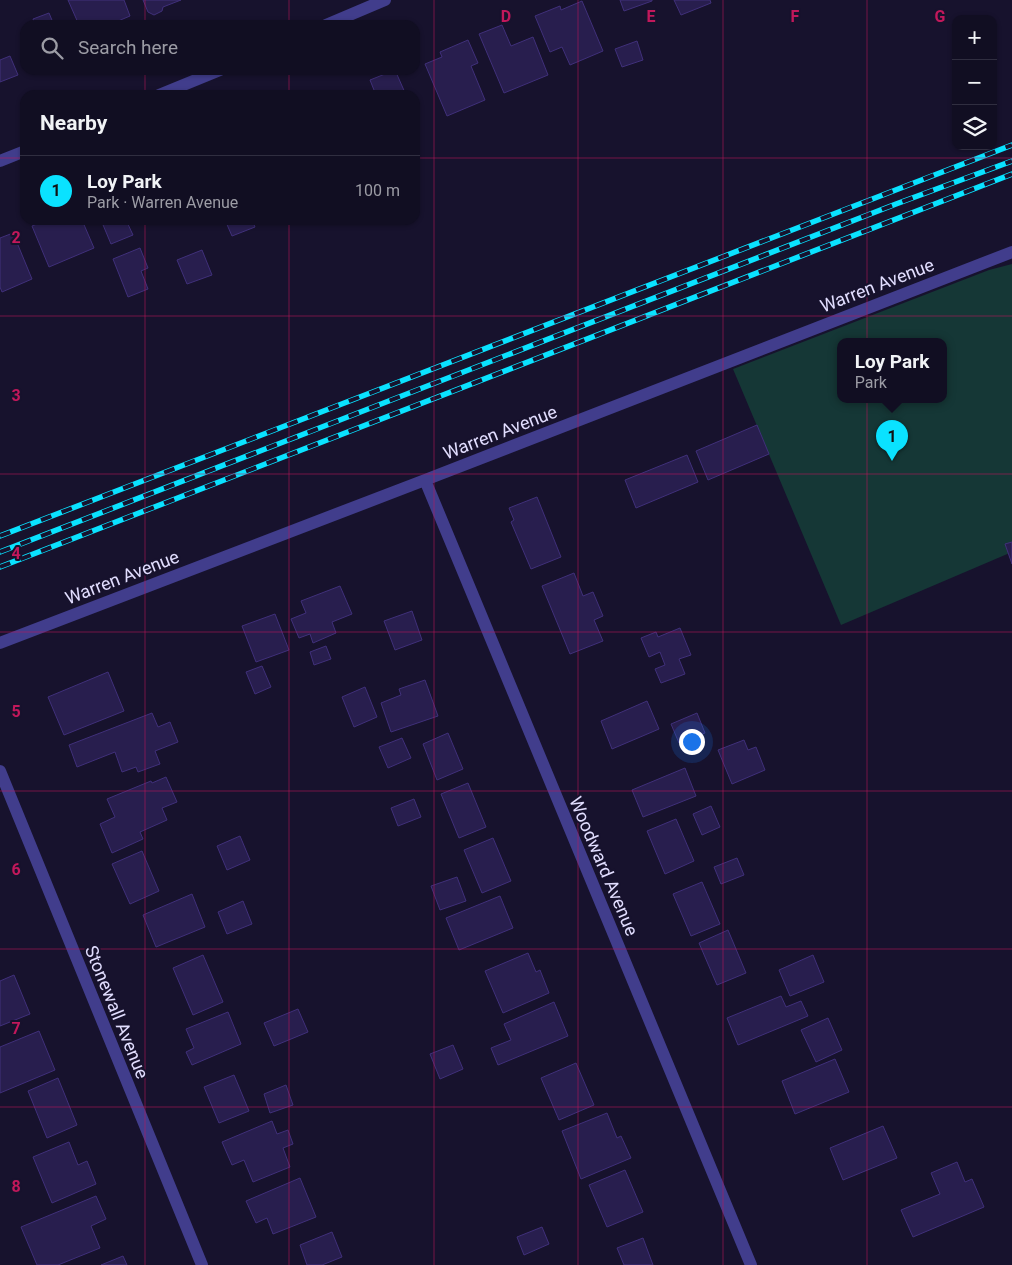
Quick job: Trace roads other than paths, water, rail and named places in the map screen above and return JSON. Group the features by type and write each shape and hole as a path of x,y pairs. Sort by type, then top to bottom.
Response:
{"street":[{"path":"338,20 385,0"},
{"path":"171,90 208,75"},
{"path":"0,161 20,153"},
{"name":"Warren Avenue","path":"0,643 1012,252"},
{"name":"Woodward Avenue","path":"425,480 751,1265"},
{"name":"Stonewall Avenue","path":"0,771 202,1265"}],"railway":[{"path":"0,536 1012,145"},
{"path":"0,552 896,204 1012,161"},
{"path":"0,567 1012,174"}],"place":[{"name":"Loy Park","path":"892,461"}]}
